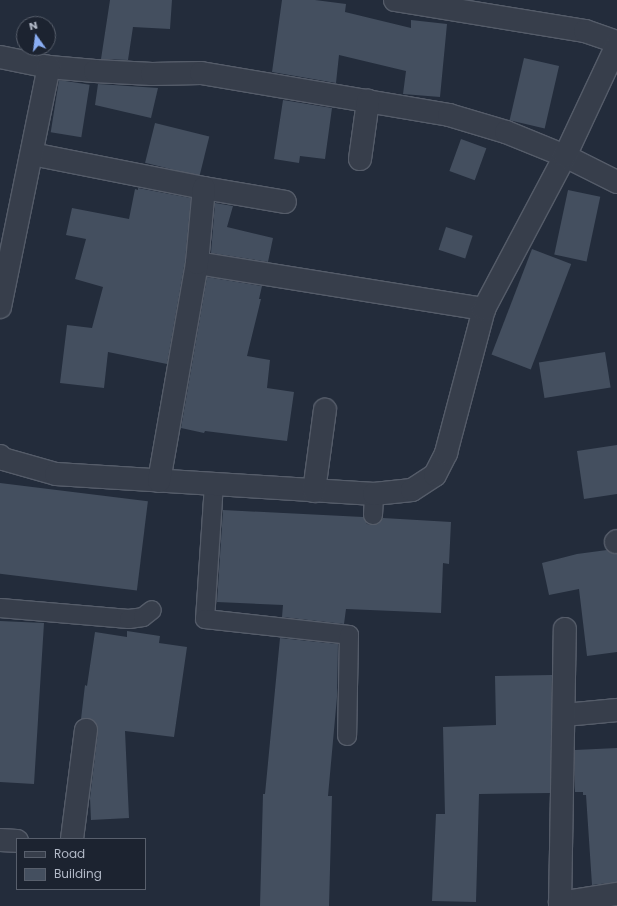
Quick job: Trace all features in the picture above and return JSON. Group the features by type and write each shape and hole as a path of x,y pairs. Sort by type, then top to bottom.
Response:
{"street":[{"path":"394,0 462,6 585,31 617,42"},
{"path":"0,456 4,459 56,474 314,491 374,504 412,490 435,475 446,453 484,309 565,156 617,45"},
{"path":"0,57 49,67 152,74 202,73 449,115 506,132 565,156 617,182"},
{"path":"0,307 7,247 32,154 49,67"},
{"path":"360,159 368,101"},
{"path":"32,154 204,188 285,202"},
{"path":"158,481 197,263 204,188"},
{"path":"197,263 484,309"},
{"path":"314,491 325,410"},
{"path":"565,629 560,905 617,894"},
{"path":"564,715 617,710"},
{"path":"72,838 86,730"},
{"path":"0,840 16,841"}],"lane":[{"path":"214,484 205,619 349,635 347,736"},
{"path":"0,608 129,619 143,617 152,610"}],"building":[{"path":"110,0 172,0 170,29 133,27 128,60 101,59"},
{"path":"282,0 315,0 346,4 345,12 411,28 411,20 447,24 440,97 403,94 406,71 339,55 336,83 272,72"},
{"path":"524,58 559,66 545,128 510,120"},
{"path":"59,80 90,85 81,137 51,132"},
{"path":"98,84 158,88 151,118 95,105"},
{"path":"283,100 332,108 325,159 300,156 299,163 274,159"},
{"path":"155,123 209,137 199,176 145,163"},
{"path":"461,139 486,148 475,180 449,171"},
{"path":"138,188 191,198 185,261 167,364 108,352 104,388 60,383 67,325 92,328 103,287 75,279 86,239 66,235 72,208 129,219 135,189 138,190"},
{"path":"568,190 600,197 587,261 554,255"},
{"path":"215,203 233,206 227,227 273,238 268,262 211,253"},
{"path":"446,227 473,236 465,258 439,250"},
{"path":"532,249 571,264 531,370 492,354"},
{"path":"207,277 262,286 259,299 261,299 247,356 270,360 267,388 294,392 287,441 205,431 204,433 181,428"},
{"path":"605,352 611,388 544,398 539,362"},
{"path":"617,445 617,494 584,499 577,451"},
{"path":"0,483 148,501 137,590 0,574"},
{"path":"223,510 363,517 367,524 373,525 378,524 383,518 451,522 449,564 443,563 441,613 346,609 344,624 282,617 283,605 217,602"},
{"path":"607,550 617,554 617,652 587,656 579,589 549,595 542,563 577,554"},
{"path":"0,621 44,623 34,784 0,782"},
{"path":"127,631 160,636 159,643 187,647 174,737 125,731 129,818 91,820 90,798 98,731 97,725 93,720 87,718 81,719 85,685 87,686 95,632 127,637"},
{"path":"280,638 338,644 337,697 328,796 332,796 329,906 260,906 263,794 265,794"},
{"path":"552,675 550,793 479,794 476,902 432,901 436,814 445,814 443,727 496,725 495,676"},
{"path":"617,748 617,882 592,885 586,795 583,795 583,792 575,792 575,750"}]}
